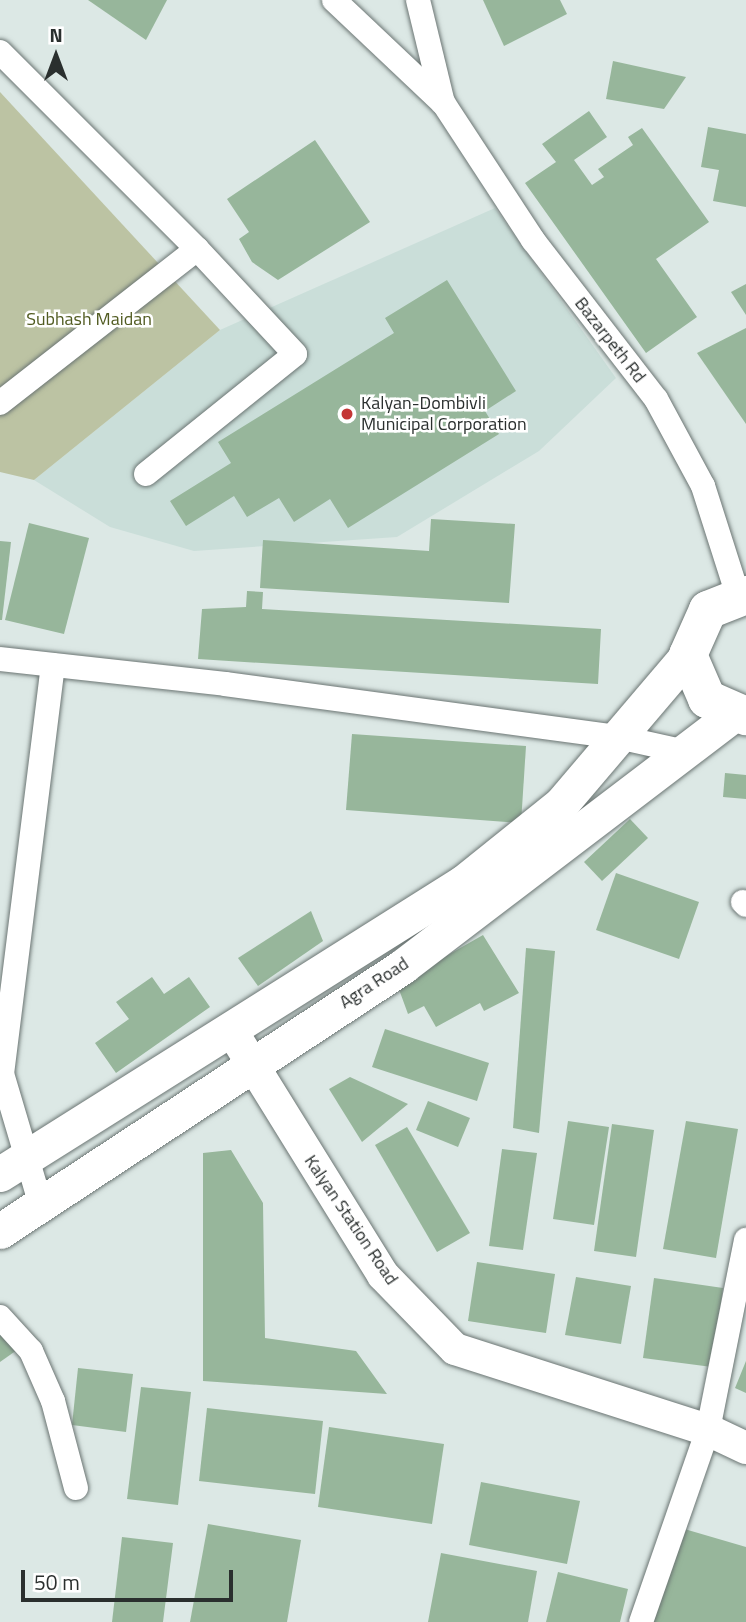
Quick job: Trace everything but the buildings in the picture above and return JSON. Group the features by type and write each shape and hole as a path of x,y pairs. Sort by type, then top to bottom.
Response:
{"main road":[{"path":"740,715 697,687 688,655 708,610 742,595"},
{"name":"Agra Road","path":"14,1165 240,1048 335,1009 574,815 618,737 688,655"},
{"name":"Agra Road","path":"0,1231 240,1048 317,976 574,815 690,753 740,715"},
{"path":"317,976 335,1009"}],"street":[{"path":"334,0 444,104"},
{"path":"418,0 444,104"},
{"path":"0,52 197,249 295,354 146,474"},
{"name":"Bazarpeth Rd","path":"444,104 533,240 656,399 703,486 742,595"},
{"path":"0,403 197,249"},
{"path":"0,659 618,737 690,753"},
{"path":"40,1202 14,1165 2,1074 53,665"},
{"name":"Kalyan Station Road","path":"240,1048 383,1275 455,1349 708,1430 746,1448"},
{"path":"641,1622 708,1430 746,1240"},
{"path":"0,1317 31,1352 53,1401 76,1488"}],"shaded area":[{"name":"Kalyan-Dombivli Municipal Corporation","path":"495,208 616,378 539,451 397,537 194,551 110,527 34,480 220,330"}],"green space":[{"name":"Subhash Maidan","path":"0,92 220,330 34,480 0,472"}],"place":[{"name":"Kalyan-Dombivli Municipal Corporation","path":"347,414"}]}
